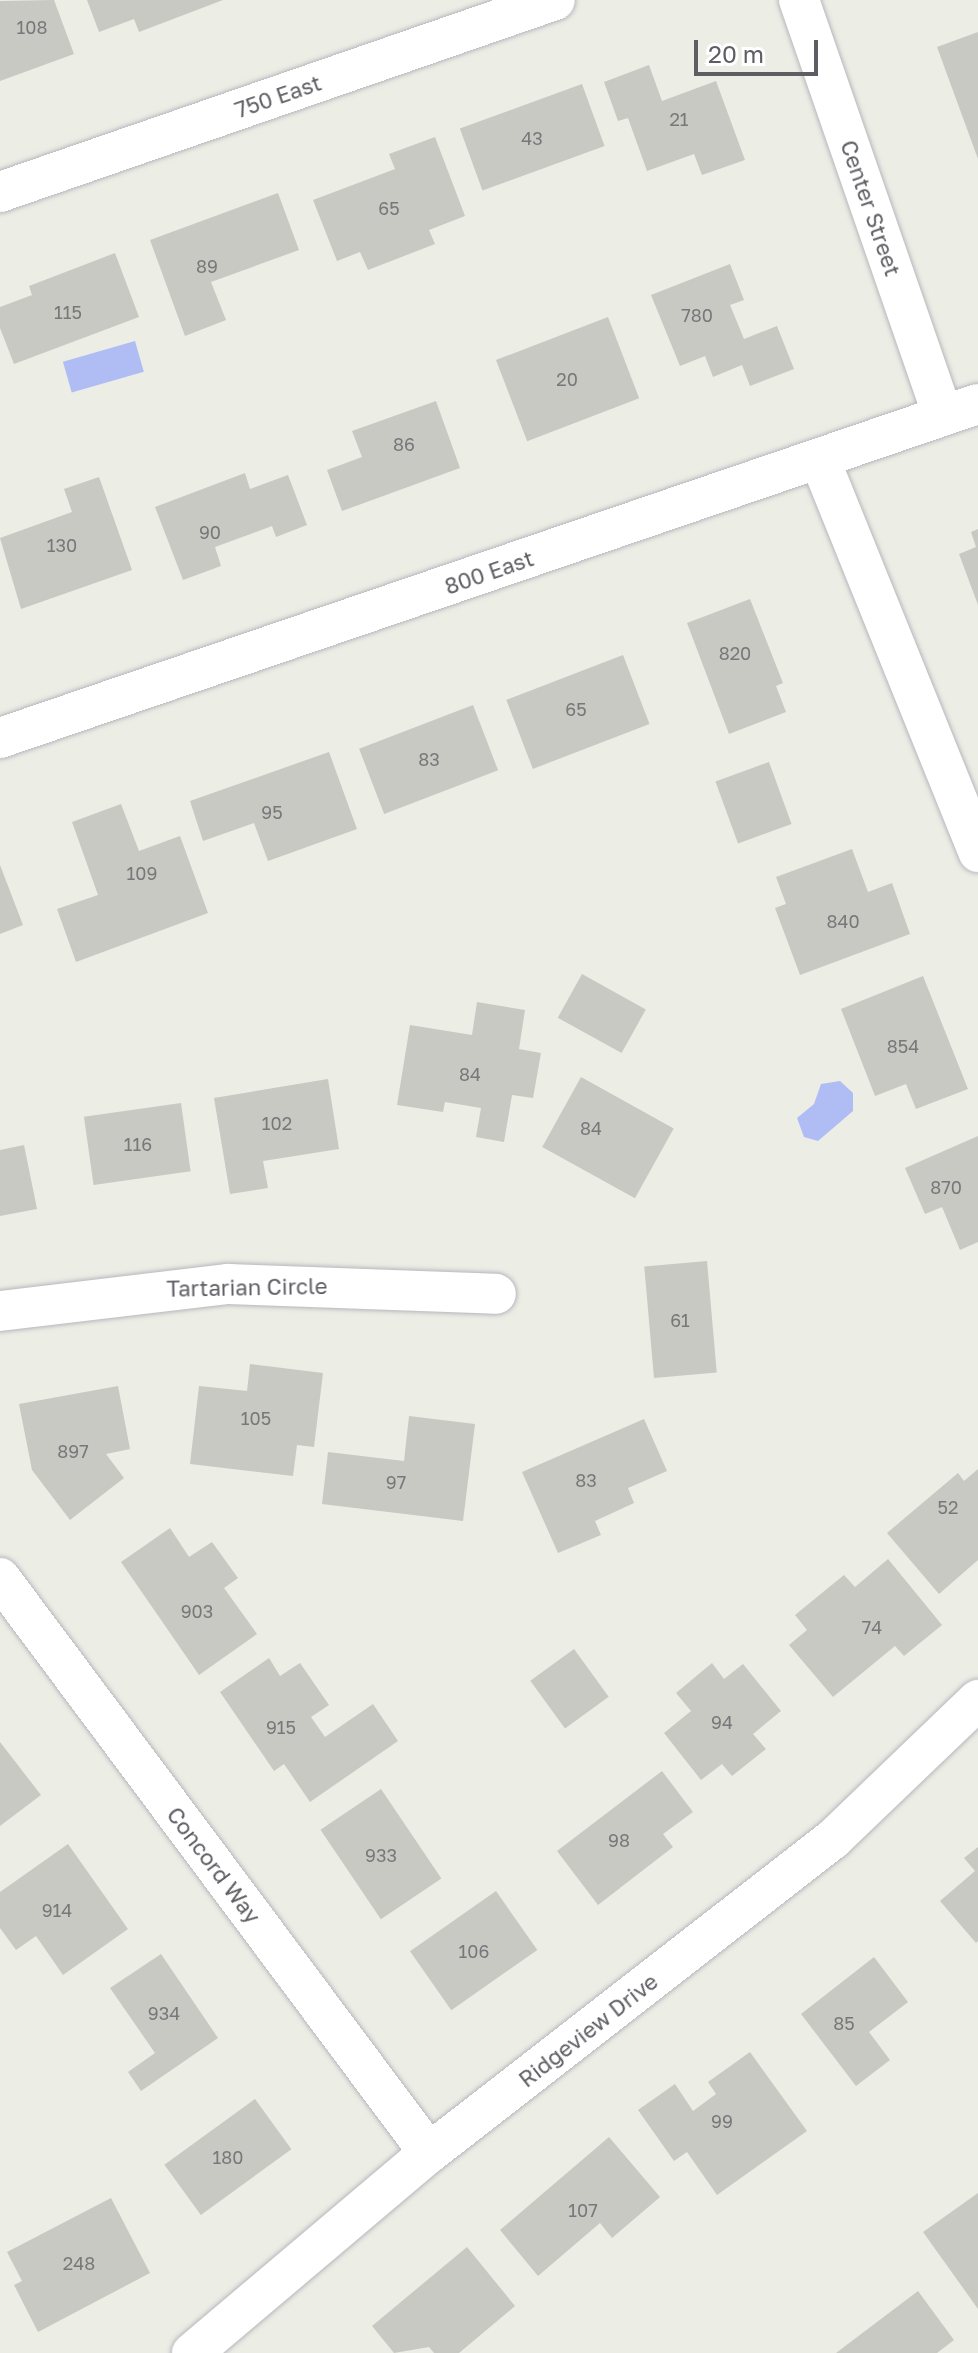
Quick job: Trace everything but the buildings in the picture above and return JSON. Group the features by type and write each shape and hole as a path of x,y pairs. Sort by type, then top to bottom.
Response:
{"street":[{"name":"750 East","path":"0,192 555,0"},
{"name":"Center Street","path":"799,0 961,410"},
{"name":"800 East","path":"0,738 961,410"},
{"path":"820,460 978,852"},
{"name":"Tartarian Circle","path":"0,1311 228,1284 496,1294"},
{"name":"Concord Way","path":"0,1578 429,2153"},
{"name":"Ridgeview Drive","path":"192,2353 429,2153 833,1839 978,1700"}],"water":[{"path":"135,341 144,372 72,392 63,362"},
{"path":"840,1081 853,1093 853,1111 818,1141 804,1137 797,1118 814,1104 821,1084"}]}
